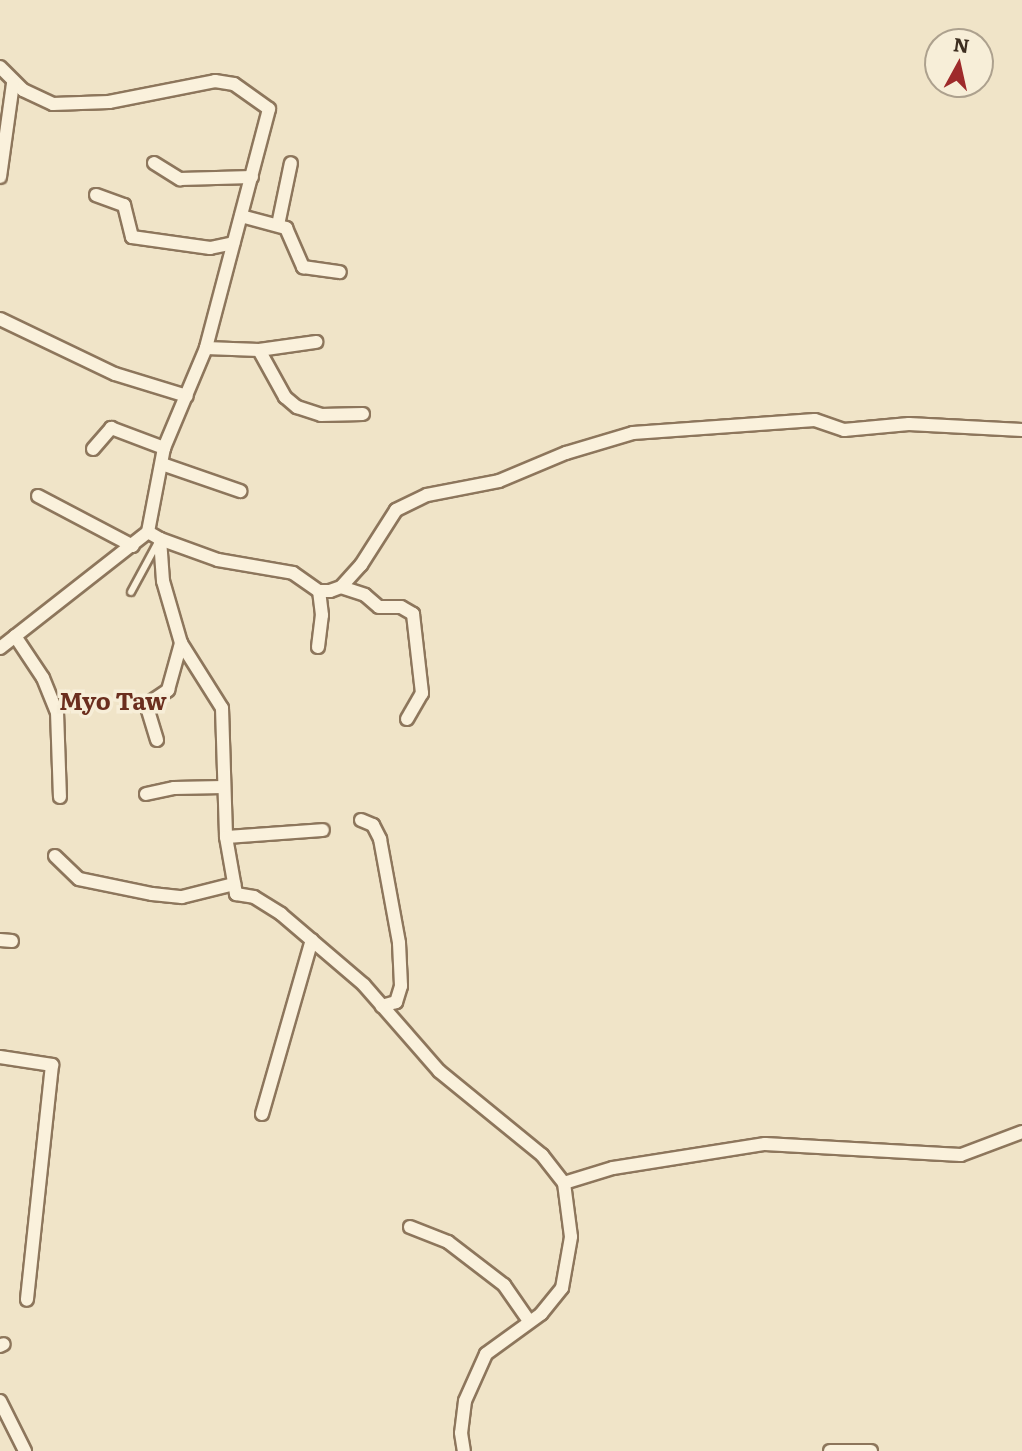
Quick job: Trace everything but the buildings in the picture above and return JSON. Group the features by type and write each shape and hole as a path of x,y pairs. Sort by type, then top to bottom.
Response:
{"street":[{"path":"0,67 13,83 35,98 80,106 215,81 234,84 269,109 206,348 164,447 148,532 0,648"},
{"path":"0,177 13,83"},
{"path":"153,163 180,179 252,177"},
{"path":"278,225 291,163"},
{"path":"96,195 124,205 132,237 210,248 233,243"},
{"path":"241,216 278,225 290,233 293,252 303,267 340,272"},
{"path":"0,319 115,374 187,396"},
{"path":"206,348 259,350 316,342"},
{"path":"259,350 285,397 297,407 321,415 363,414"},
{"path":"341,587 366,560 381,528 396,510 427,495 499,481 566,453 633,433 814,420 844,430 909,424 1022,430"},
{"path":"93,449 111,428 164,447"},
{"path":"162,464 240,491"},
{"path":"38,496 132,545"},
{"path":"148,532 218,560 293,573 319,591 341,587 365,594 379,607 401,607 413,614 422,693 407,719"},
{"path":"160,539 163,581 181,643 222,708 226,837 236,894 267,904 312,940 382,1006 439,1072 542,1155 564,1183 571,1237 569,1263 554,1302 486,1354 475,1372 462,1422 464,1451"},
{"path":"318,648 322,615 319,591"},
{"path":"15,636 43,678 57,712 60,797"},
{"path":"157,740 146,705 168,690 181,643"},
{"path":"146,794 166,788 223,787"},
{"path":"361,820 373,825 380,839 399,943 401,986 396,1002 382,1006"},
{"path":"226,837 323,830"},
{"path":"55,856 79,879 152,894 182,897 234,884"},
{"path":"262,1114 312,940"},
{"path":"0,1058 52,1065 27,1300"},
{"path":"564,1183 613,1168 765,1144 961,1155 1022,1132"},
{"path":"410,1227 448,1242 504,1285 529,1321"},
{"path":"0,1401 25,1451"},
{"path":"831,1451 871,1451"}],"lane":[{"path":"131,592 160,539"}],"district":[{"name":"Myo Taw","path":"113,700"}]}
